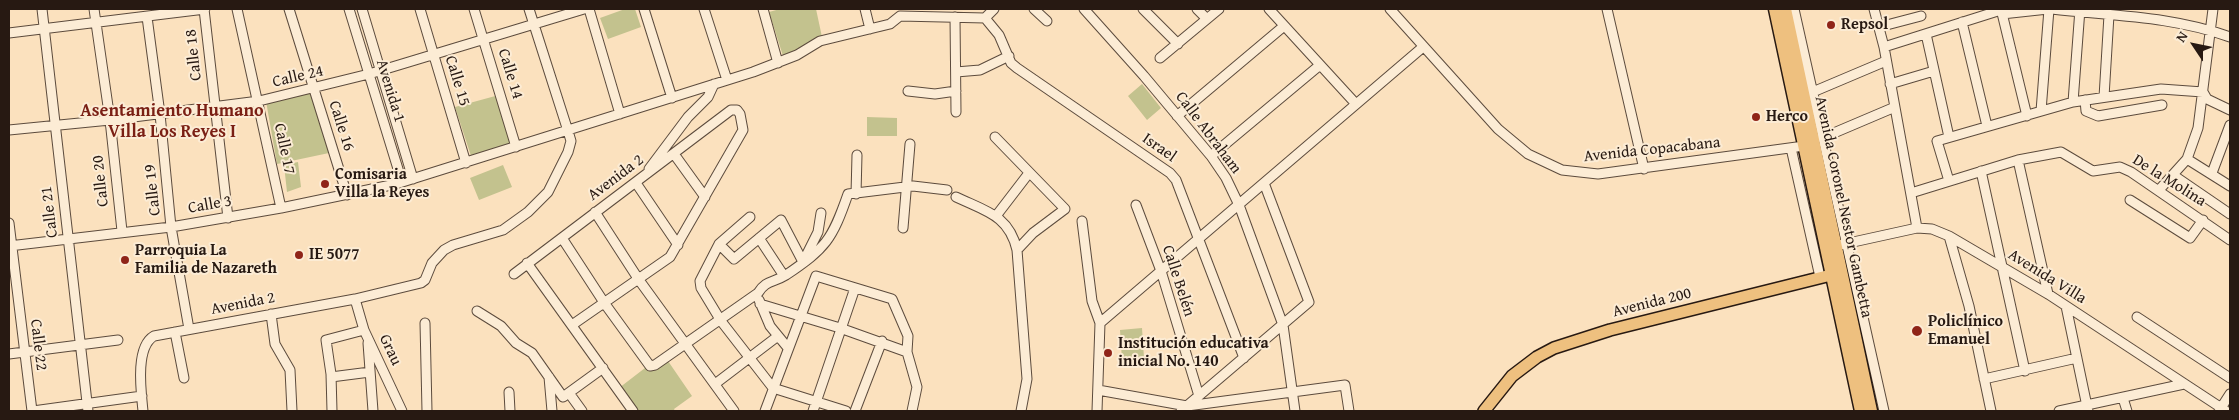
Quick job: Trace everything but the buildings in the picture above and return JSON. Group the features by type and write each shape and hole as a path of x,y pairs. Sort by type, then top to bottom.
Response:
{"highway":[{"name":"Avenida Coronel Nestor Gambetta","path":"1775,9 1798,147 1836,274 1870,411"},
{"name":"Avenida Coronel Nestor Gambetta","path":"1785,9 1808,94 1840,244 1836,274 1861,411"}],"main road":[{"name":"Avenida 200","path":"1484,411 1512,376 1537,357 1554,348 1610,330 1836,274"}],"street":[{"name":"Calle 21","path":"42,9 88,408"},
{"name":"Calle 20","path":"94,9 110,120 122,231"},
{"path":"9,33 147,17 168,11 205,9"},
{"name":"Calle 18","path":"205,9 228,218"},
{"name":"Calle 17","path":"237,9 282,208"},
{"name":"Calle 16","path":"289,9 347,195"},
{"name":"Avenida 1","path":"349,9 402,182"},
{"name":"Avenida 1","path":"362,9 413,179"},
{"name":"Calle 15","path":"420,9 466,163"},
{"name":"Calle 14","path":"474,9 516,147"},
{"path":"529,9 568,131"},
{"name":"Calle 24","path":"9,130 110,120 259,101 381,71 584,9"},
{"path":"589,9 620,114"},
{"path":"644,9 672,98"},
{"path":"704,9 727,80"},
{"path":"763,9 778,63"},
{"path":"865,9 870,29"},
{"path":"1034,9 1047,21"},
{"name":"Calle Abraham","path":"1084,9 1178,116 1211,156 1226,178 1239,205 1283,325 1295,411"},
{"path":"1143,9 1178,44"},
{"path":"1197,9 1207,19"},
{"path":"1160,58 1219,9"},
{"path":"1269,9 1356,104"},
{"name":"Avenida Copacabana","path":"1390,9 1498,128 1528,154 1562,170 1581,174 1644,169 1798,147"},
{"path":"1607,9 1644,169"},
{"path":"1794,9 1808,94 1822,138 1840,244"},
{"path":"1874,9 1884,47 1918,228"},
{"path":"1884,47 2001,11 2050,9 2080,10 2109,15 2145,16 2211,30 2230,37"},
{"path":"2041,111 2050,9"},
{"path":"2159,190 2187,159 2198,128 2214,9"},
{"path":"2074,102 2080,10"},
{"path":"2001,11 2026,116"},
{"path":"900,12 955,17 989,12"},
{"name":"Calle 3","path":"10,246 122,231 171,227 228,218 347,195 402,182 778,63 820,41 890,24 900,12"},
{"name":"Israel","path":"989,12 1011,63 1170,173 1180,186 1198,239 1244,358"},
{"path":"2104,97 2109,15"},
{"path":"1879,27 1921,16"},
{"name":"Calle 19","path":"147,17 160,114 171,227 189,329"},
{"path":"955,17 956,112"},
{"path":"1962,22 1987,126"},
{"path":"1178,116 1284,26"},
{"path":"1926,34 1949,137"},
{"path":"1100,323 1423,47"},
{"path":"956,72 980,70 1009,56"},
{"path":"1808,94 1886,61"},
{"path":"1211,156 1320,65"},
{"path":"1890,84 1934,71"},
{"path":"678,245 639,180 688,117 708,97 714,84"},
{"path":"1949,181 1937,141 2074,102 2161,89 2203,92"},
{"path":"908,92 935,94 956,91"},
{"path":"2203,92 2208,99 2230,110"},
{"path":"2085,100 2086,111 2098,116 2162,104"},
{"path":"1822,138 1894,108"},
{"name":"Avenida 2","path":"514,274 731,110 737,110 744,130 705,197"},
{"path":"2212,173 2230,125"},
{"name":"Avenida 2","path":"142,396 142,354 145,343 154,336 355,299 420,283 425,280 432,264 444,250 453,245 503,230 548,192 568,152 571,141 568,131"},
{"path":"995,138 1028,174 1064,208 1033,233 1017,250"},
{"path":"903,228 910,144"},
{"name":"De la Molina","path":"2018,160 2060,152 2092,171 2120,167 2159,190 2230,240"},
{"path":"572,325 670,257 678,245 705,197 674,154"},
{"path":"856,194 857,155"},
{"path":"2187,159 2230,186"},
{"path":"1911,193 2018,160 2048,294"},
{"path":"1981,171 2025,371"},
{"path":"996,216 1028,174"},
{"path":"2173,175 2230,214"},
{"path":"1184,409 1309,302 1264,184"},
{"path":"562,238 604,304 650,366 655,366 758,294 764,284 784,276 829,240 834,232 848,194 912,186 947,190"},
{"path":"956,197 996,216 1006,224 1013,234 1017,250 1027,379 1021,411"},
{"path":"2130,200 2190,238 2203,220"},
{"name":"Calle Belén","path":"1136,205 1161,271 1199,396"},
{"path":"595,212 639,280 734,411"},
{"path":"803,262 818,232 821,213"},
{"path":"750,216 719,244 700,281 701,288 721,321 773,388 846,411"},
{"path":"719,244 734,259 780,220 803,262"},
{"path":"1082,221 1092,301 1100,323 1097,411"},
{"name":"Calle 22","path":"9,223 10,246 32,411"},
{"name":"Avenida Villa","path":"1840,244 1918,228 1932,229 1950,236 2048,294 2222,410"},
{"path":"1950,236 1969,306 1991,411"},
{"path":"759,238 784,276"},
{"path":"527,263 633,411"},
{"path":"1836,274 1884,411"},
{"path":"765,411 816,276 892,299 908,336 907,352 917,387 912,411"},
{"path":"813,411 855,288"},
{"path":"758,294 760,304 770,326 788,348"},
{"name":"Grau","path":"355,299 366,333 402,411"},
{"path":"760,304 882,341 907,352"},
{"path":"2066,306 2087,408"},
{"path":"477,311 501,326 516,343 532,354 563,397 603,368"},
{"path":"271,314 275,344 290,370 292,411"},
{"path":"2137,317 2230,378"},
{"path":"425,323 427,411"},
{"path":"175,332 184,378"},
{"path":"332,411 331,377 326,340 366,333 373,411"},
{"path":"715,384 778,336"},
{"path":"9,354 118,340"},
{"path":"855,411 882,341"},
{"path":"1984,380 2077,358"},
{"path":"331,377 370,372"},
{"path":"549,377 552,411"},
{"path":"1098,390 1184,409 1344,384 1349,411"},
{"path":"2059,411 2087,408 2184,384"},
{"path":"509,392 510,411"},
{"path":"569,393 582,411"},
{"path":"2222,410 2230,394"},
{"path":"32,411 88,408 142,396 143,411"},
{"path":"2123,398 2127,411"}],"shaded area":[{"path":"625,9 635,9 641,27 608,39 600,18"},
{"path":"780,9 816,9 822,37 784,59 769,12"},
{"path":"1142,84 1161,108 1147,120 1128,96"},
{"path":"312,93 329,153 277,164 266,101"},
{"path":"499,95 513,144 471,156 455,107"},
{"path":"867,117 897,118 897,136 867,136"},
{"path":"298,162 301,187 287,192 284,165"},
{"path":"503,165 512,187 479,200 470,178"},
{"path":"1142,328 1144,358 1122,360 1120,330"},
{"path":"668,361 692,396 674,409 675,411 636,411 619,388 645,368 650,371 657,370"}],"place":[{"name":"Repsol","path":"1831,25"},
{"name":"Herco","path":"1756,117"},
{"name":"Comisaria Villa la Reyes","path":"325,184"},
{"name":"IE 5077","path":"299,255"},
{"name":"Parroquia La Familia de Nazareth","path":"125,260"},
{"name":"Policlínico Emanuel","path":"1917,331"},
{"name":"Institución educativa inicial No. 140","path":"1108,353"}],"district":[{"name":"Asentamiento Humano Villa Los Reyes I","path":"172,121"}]}
